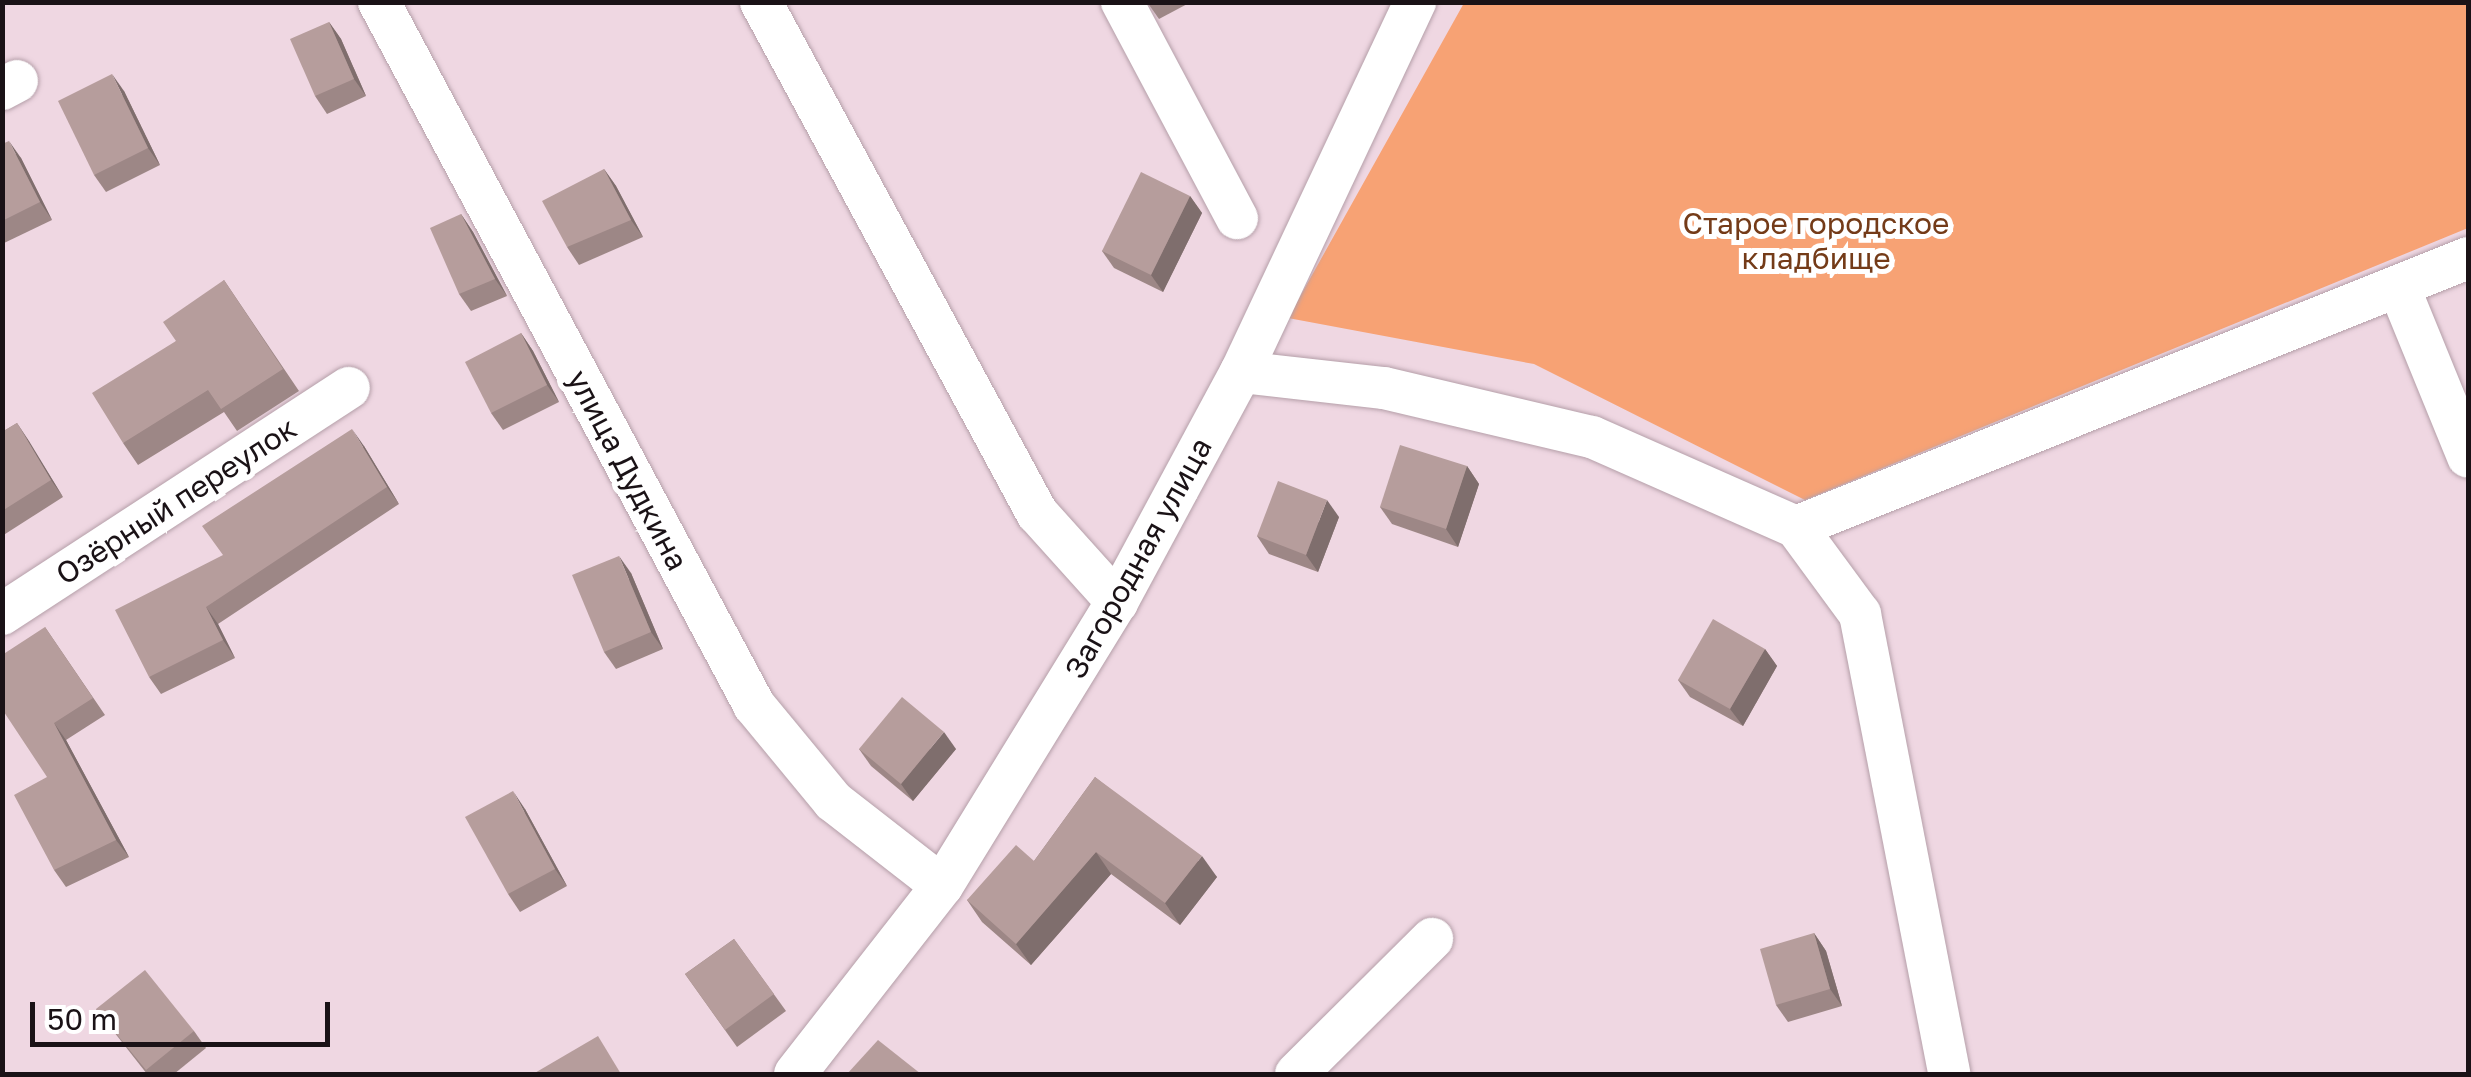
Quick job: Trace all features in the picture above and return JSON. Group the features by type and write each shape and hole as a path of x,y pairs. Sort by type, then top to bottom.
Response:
{"street":[{"name":"улица Дудкина","path":"379,2 754,705 833,801 942,886"},
{"path":"762,2 1037,513 1118,602"},
{"path":"1122,2 1237,218"},
{"name":"Загородная улица","path":"795,1074 942,886 1118,602 1241,372 1414,2"},
{"path":"1796,527 2400,290 2468,258"},
{"path":"2400,290 2468,456"},
{"path":"1241,372 1384,388 1592,437 1796,527 1860,614 1949,1074"},
{"name":"Озёрный переулок","path":"2,614 349,388"},
{"path":"1296,1074 1432,939"}],"green space":[{"name":"Старое городское кладбище","path":"1464,3 2468,3 2468,228 1805,500 1534,364 1288,318"}],"building":[{"path":"329,22 354,79 315,96 290,39"},
{"path":"112,74 148,148 94,175 58,101"},
{"path":"9,141 40,202 2,221 2,144"},
{"path":"604,169 631,220 567,247 542,201"},
{"path":"1141,172 1190,196 1151,275 1102,251"},
{"path":"461,214 495,279 459,294 430,228"},
{"path":"224,280 283,369 221,409 208,390 123,443 92,393 176,341 163,322"},
{"path":"521,333 547,385 491,413 465,362"},
{"path":"17,423 51,480 2,511 2,432"},
{"path":"352,429 387,487 206,607 223,640 149,677 115,610 223,555 202,526"},
{"path":"1400,445 1467,466 1446,529 1380,507"},
{"path":"1278,481 1327,500 1306,555 1257,536"},
{"path":"619,556 651,632 604,652 572,575"},
{"path":"1713,619 1765,649 1730,709 1678,680"},
{"path":"45,627 93,698 54,723 116,840 54,870 14,795 47,777 2,709 2,655"},
{"path":"902,697 944,732 901,784 859,749"},
{"path":"1095,777 1202,856 1165,903 1096,852 1016,944 967,900 1016,845 1034,861"},
{"path":"513,791 555,869 508,894 465,817"},
{"path":"1814,933 1830,989 1776,1005 1760,949"},
{"path":"734,939 774,994 725,1030 685,974"},
{"path":"145,970 194,1031 146,1070 96,1009"},
{"path":"598,1036 621,1074 533,1074"},
{"path":"878,1040 921,1074 847,1074"}]}
